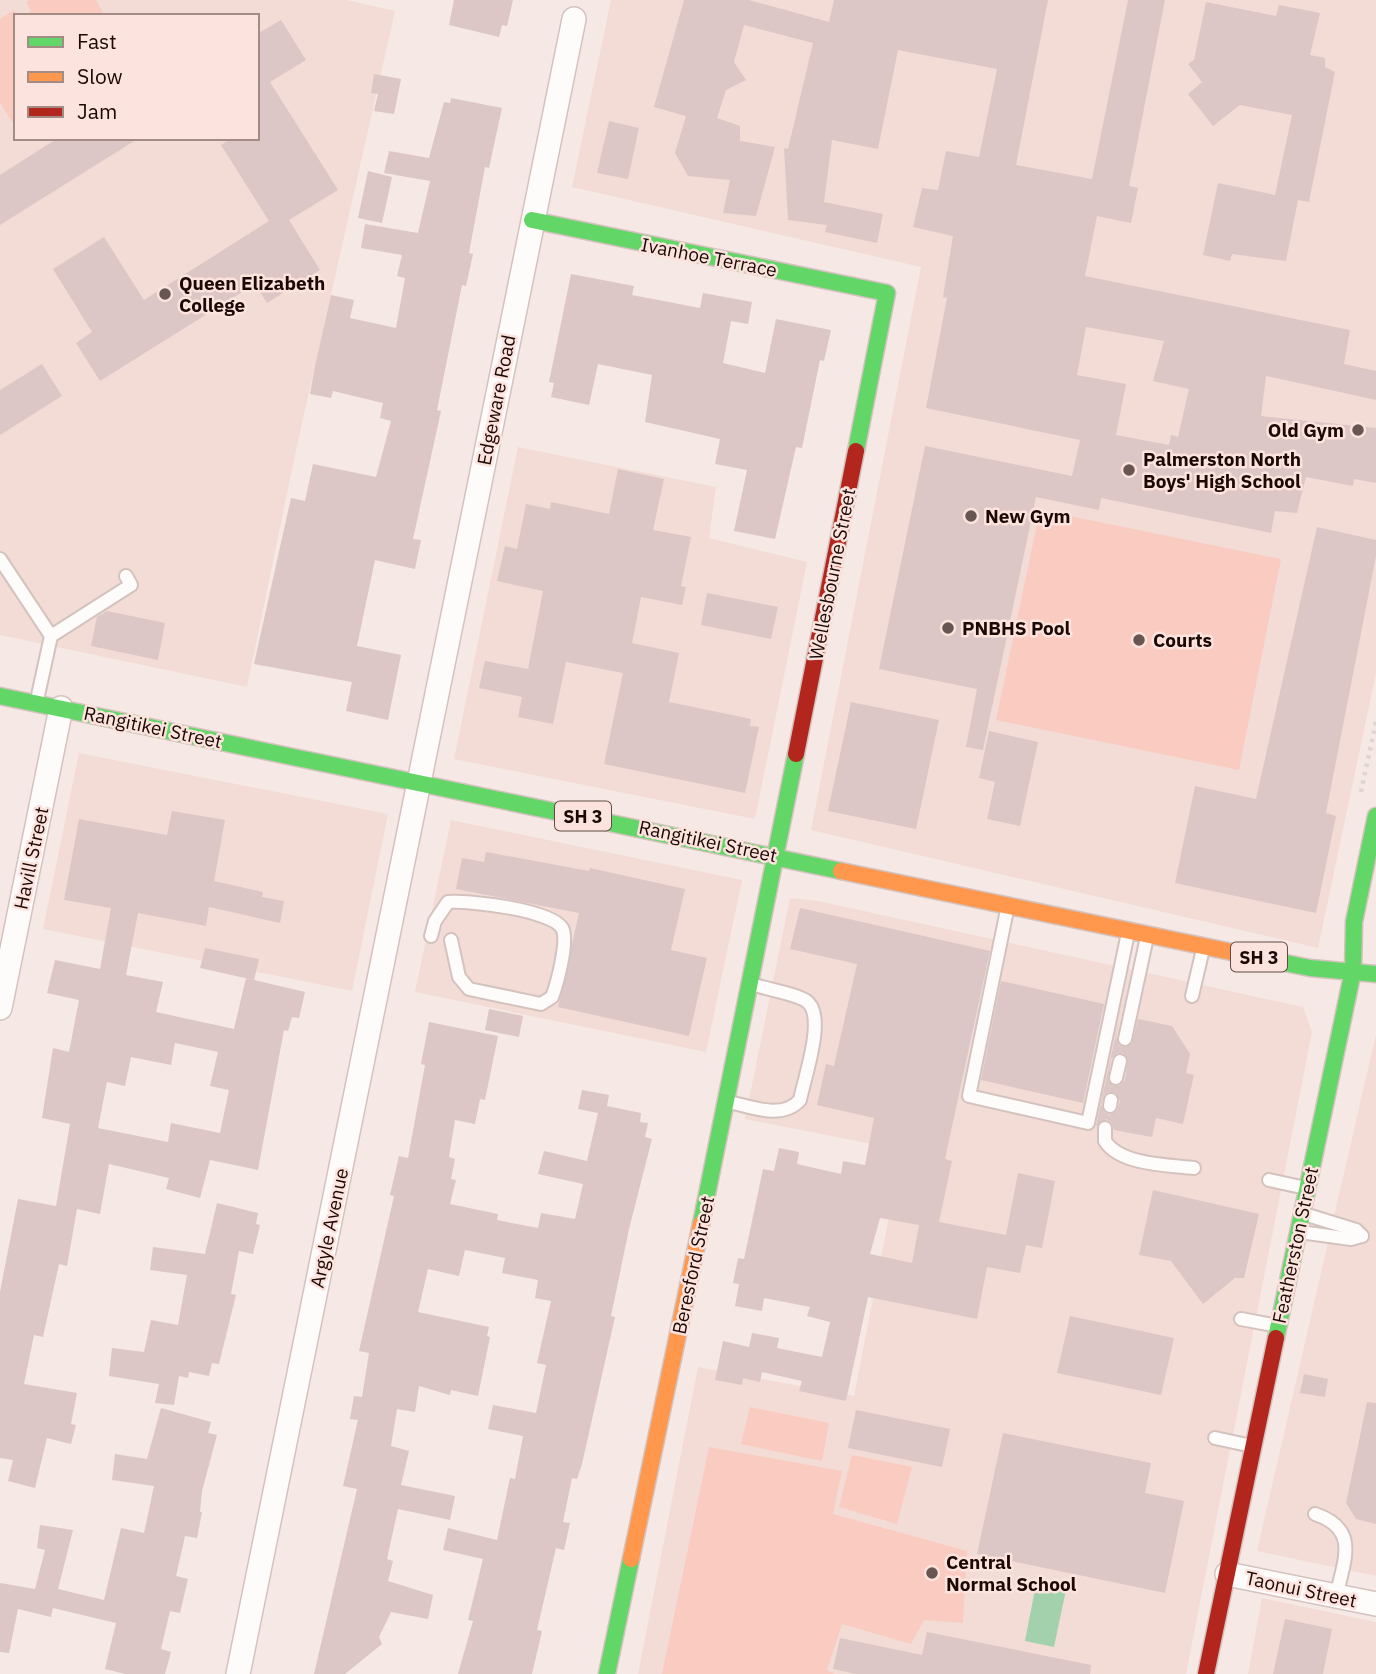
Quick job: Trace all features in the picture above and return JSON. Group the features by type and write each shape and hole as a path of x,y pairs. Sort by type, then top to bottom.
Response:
{"main road":[{"name":"Ivanhoe Terrace","path":"532,220 887,293"},
{"name":"Wellesbourne Street","path":"776,855 887,293"},
{"name":"Rangitikei Street","path":"0,696 1008,903 1310,968 1376,974"},
{"name":"Featherston Street","path":"1206,1674 1353,971 1354,922 1376,816"},
{"name":"Beresford Street","path":"607,1674 776,855"}],"street":[{"name":"Edgeware Road","path":"418,782 574,19"},
{"name":"Havill Street","path":"0,1008 61,708"},
{"name":"Argyle Avenue","path":"238,1674 418,782"},
{"name":"Taonui Street","path":"1227,1574 1376,1604"}],"lane":[{"path":"0,559 51,636"},
{"path":"37,704 51,636 80,613 131,585 125,576"},
{"path":"431,936 435,921 448,902 502,907 553,921 562,929 565,940 552,998 541,1004 469,989 459,977 451,940"},
{"path":"1008,903 969,1096 1088,1123 1129,929"},
{"path":"1125,1039 1148,933"},
{"path":"1192,996 1204,945"},
{"path":"727,1102 776,1112 795,1105 800,1100 817,1023 813,1009 803,999 751,984"},
{"path":"1116,1078 1120,1061"},
{"path":"1105,1128 1105,1141 1114,1152 1149,1162 1194,1168"},
{"path":"1269,1180 1307,1188"},
{"path":"1298,1232 1350,1239 1362,1236 1356,1230 1302,1213"},
{"path":"1241,1319 1278,1327"},
{"path":"1215,1438 1254,1446"},
{"path":"1315,1514 1331,1519 1342,1528 1346,1539 1336,1597"}],"shaded area":[{"name":"Queen Elizabeth College","path":"0,0 347,0 395,11 296,450 247,687 0,635"},
{"path":"96,0 104,14 27,14 31,11 26,2"},
{"name":"Palmerston North Boys' High School","path":"611,0 1376,0 1376,673 1318,948 811,830 921,267 572,187"},
{"path":"14,10 17,14 14,14 13,123 0,103 0,19"},
{"path":"518,447 716,487 709,538 807,562 755,819 454,759"},
{"name":"Courts","path":"1040,510 1281,559 1239,770 996,720"},
{"path":"79,753 388,814 352,991 43,929"},
{"path":"451,820 742,880 706,1052 415,992"},
{"path":"790,898 818,901 1303,1007 1312,1032 1186,1674 638,1674 698,1367 854,1396 902,1150 745,1119"},
{"path":"1376,1034 1376,1576 1257,1551"},
{"path":"750,1407 829,1423 822,1461 741,1444"},
{"path":"709,1447 842,1471 833,1514 967,1551 963,1623 924,1620 911,1644 842,1624 827,1670 835,1674 662,1674"},
{"path":"852,1455 912,1467 897,1524 839,1507"},
{"path":"1037,1579 1067,1585 1054,1647 1025,1641"},
{"path":"1262,1598 1376,1622 1376,1674 1248,1674"}],"building":[{"path":"454,0 513,0 507,26 502,25 499,37 449,25"},
{"path":"684,0 749,0 829,22 834,0 1048,0 1016,165 1092,179 1128,0 1165,0 1129,186 1138,188 1131,223 1097,216 1085,276 1350,330 1344,364 1376,371 1376,400 1266,376 1261,416 1376,428 1376,483 1354,479 1353,486 1306,477 1297,513 1275,511 1271,533 1101,498 1099,510 1036,497 983,750 966,747 977,689 879,669 925,446 1072,476 1080,440 926,408 947,298 943,297 953,236 913,227 922,188 938,190 946,151 979,157 997,69 898,50 878,149 832,140 824,202 883,214 877,243 825,232 827,225 788,220 784,148 788,149 813,43 744,25 734,62 746,80 726,90 717,118 740,126 740,141 775,147 756,216 723,213 730,180 688,176 675,153 686,116 654,107","holes":["1086,327 1164,341 1153,381 1189,389 1178,437 1171,435 1169,445 1116,435 1126,384 1077,375"]},
{"path":"1206,2 1276,16 1279,5 1320,13 1310,55 1325,58 1325,67 1335,72 1309,202 1298,200 1286,261 1232,254 1230,261 1203,255 1218,183 1275,195 1292,115 1240,105 1213,126 1188,94 1202,82 1188,64 1194,60"},
{"path":"281,20 306,60 270,82 338,190 289,220 320,270 267,303 255,284 100,381 76,343 92,332 53,269 104,237 144,300 269,221 221,145 229,140 259,140 259,33"},
{"path":"374,74 401,79 394,114 374,111 378,94 371,93"},
{"path":"451,98 502,108 489,168 485,167 469,253 473,254 466,286 462,285 437,410 441,411 413,539 421,540 415,569 375,560 357,646 401,655 388,720 346,711 352,682 254,664 291,498 305,501 313,464 376,477 391,421 380,418 383,403 333,391 331,398 310,394 315,366 331,295 354,300 350,318 396,328 405,278 397,276 402,255 361,248 365,224 418,233 430,181 384,173 389,151 429,158 444,102 450,103"},
{"path":"609,121 639,128 628,179 597,173"},
{"path":"55,140 136,140 0,225 0,175"},
{"path":"368,171 392,177 382,223 358,218"},
{"path":"571,274 634,286 632,295 700,308 703,293 752,302 748,324 731,321 723,363 765,373 776,319 831,330 824,361 820,360 802,448 796,447 775,539 734,531 747,470 715,464 720,439 645,422 652,375 598,364 589,405 551,397 554,383 549,382"},
{"path":"42,364 62,396 0,435 0,390"},
{"path":"618,469 664,479 653,530 691,537 681,586 686,587 682,605 641,597 632,643 679,653 669,702 751,719 750,726 759,727 745,793 604,764 623,673 566,662 553,724 518,717 522,697 479,688 485,661 528,669 543,591 497,581 505,546 517,549 526,504 550,509 551,502 609,514"},
{"path":"1317,527 1376,540 1376,556 1326,813 1336,816 1316,913 1175,883 1195,786 1256,799"},
{"path":"707,593 778,607 771,639 701,625"},
{"path":"107,611 165,623 158,660 91,646 97,617"},
{"path":"851,702 939,720 916,829 828,811"},
{"path":"989,731 1038,742 1020,826 987,819 995,782 979,778"},
{"path":"172,811 225,820 214,881 263,892 262,897 284,901 280,923 209,907 206,926 138,913 126,975 163,982 156,1012 234,1029 246,978 305,992 299,1018 292,1017 288,1031 284,1030 258,1170 210,1160 200,1198 166,1189 169,1178 109,1164 100,1214 77,1209 67,1266 59,1264 43,1337 34,1335 24,1384 77,1393 71,1424 76,1425 71,1444 47,1438 35,1488 8,1481 13,1460 0,1458 0,1292 18,1199 56,1206 70,1124 42,1118 53,1048 69,1052 79,1000 47,993 55,960 100,969 111,908 64,900 79,819 167,835","holes":["175,1043 218,1052 210,1086 229,1090 220,1133 171,1123 168,1142 98,1128 107,1082 125,1086 131,1057 171,1065"]},
{"path":"486,852 589,871 590,868 685,889 671,950 707,958 689,1036 558,1007 579,913 456,889 462,858 484,862"},
{"path":"800,908 990,951 945,1159 952,1161 939,1222 1006,1235 1018,1173 1055,1181 1042,1248 1026,1245 1020,1273 987,1267 977,1319 868,1297 846,1401 799,1391 802,1381 762,1372 760,1382 743,1378 742,1385 715,1380 723,1341 749,1347 752,1333 779,1338 777,1348 822,1357 830,1322 807,1316 810,1307 764,1298 762,1311 735,1306 739,1284 733,1283 738,1258 744,1259 763,1169 774,1171 779,1148 799,1152 797,1164 841,1174 843,1161 865,1165 874,1118 817,1105 826,1064 834,1066 857,964 790,949","holes":["880,1218 919,1225 912,1263 870,1254"]},
{"path":"205,948 259,959 254,980 200,968"},
{"path":"1001,981 1104,1004 1083,1103 981,1080"},
{"path":"489,1009 523,1016 519,1037 485,1030"},
{"path":"1120,1015 1116,1038 1120,1046 1127,1047 1132,1044 1138,1019 1172,1026 1190,1054 1186,1073 1194,1075 1183,1124 1156,1118 1152,1137 1114,1130 1112,1123 1106,1119 1096,1126","holes":["1117,1053 1123,1053 1128,1059 1125,1080 1119,1086 1113,1086 1108,1080 1111,1059","1109,1092 1116,1093 1120,1101 1117,1111 1109,1115 1101,1105 1104,1095"]},
{"path":"429,1022 498,1036 485,1100 480,1099 475,1124 455,1120 449,1157 455,1159 451,1179 456,1180 450,1204 498,1214 497,1220 538,1228 541,1213 575,1219 583,1184 538,1174 544,1151 587,1161 598,1113 578,1109 582,1090 609,1095 607,1106 641,1113 640,1122 648,1123 645,1137 652,1139 629,1229 611,1316 615,1317 582,1464 577,1479 572,1478 563,1522 570,1523 564,1550 556,1548 537,1630 542,1631 532,1674 458,1674 473,1621 468,1620 483,1559 443,1550 448,1528 497,1540 510,1478 515,1479 523,1436 488,1429 493,1405 536,1413 546,1365 537,1363 551,1301 535,1298 538,1280 502,1273 505,1258 465,1250 459,1276 428,1269 418,1312 489,1327 487,1336 490,1337 478,1396 451,1390 450,1395 419,1386 415,1412 397,1409 391,1446 409,1451 401,1485 455,1496 450,1520 398,1509 387,1559 393,1561 388,1581 433,1595 428,1619 391,1612 379,1637 382,1644 345,1674 314,1674 357,1489 343,1486 358,1420 350,1419 354,1396 362,1397 369,1353 359,1351 394,1196 390,1195 399,1156 408,1158 425,1065 421,1064"},
{"path":"1153,1190 1259,1214 1244,1278 1235,1278 1203,1304 1171,1261 1139,1255"},
{"path":"217,1203 258,1213 256,1224 260,1225 253,1254 239,1251 231,1294 236,1295 219,1364 212,1363 209,1376 189,1372 188,1378 179,1376 174,1405 155,1403 159,1384 109,1376 112,1348 144,1352 151,1320 178,1325 187,1275 150,1270 153,1247 205,1254"},
{"path":"1070,1316 1174,1338 1161,1395 1057,1373"},
{"path":"1304,1374 1328,1379 1325,1397 1300,1393"},
{"path":"1367,1402 1376,1403 1376,1524 1356,1519 1346,1503"},
{"path":"161,1408 211,1422 208,1433 217,1435 202,1491 202,1512 197,1538 185,1536 176,1576 188,1579 180,1613 170,1611 161,1649 171,1652 165,1674 125,1674 105,1669 116,1623 53,1608 51,1617 18,1609 9,1653 0,1652 0,1583 35,1589 45,1550 37,1548 40,1525 73,1530 58,1589 104,1600 121,1528 144,1533 154,1486 112,1480 115,1454 147,1459"},
{"path":"856,1410 950,1429 942,1467 848,1448"},
{"path":"1003,1433 1151,1463 1145,1493 1184,1501 1165,1593 977,1554"},
{"path":"1285,1619 1332,1629 1323,1674 1273,1674"},
{"path":"927,1632 1091,1665 1090,1674 856,1674 833,1669 840,1638 922,1655"}],"traffic: fast":[{"path":"532,220 887,293 856,451"},
{"path":"0,696 841,871"},
{"path":"701,1224 796,754"},
{"path":"1276,1338 1353,971 1354,922 1376,816"},
{"path":"1246,955 1310,968 1376,974"},
{"path":"607,1674 631,1559"}],"traffic: slow":[{"path":"841,871 1246,955"},
{"path":"631,1559 701,1224"}],"traffic: jam":[{"path":"796,754 856,451"},
{"path":"1206,1674 1276,1338"}],"place":[{"name":"Queen Elizabeth College","path":"165,294"},
{"name":"Old Gym","path":"1358,430"},
{"name":"Palmerston North Boys' High School","path":"1129,470"},
{"name":"New Gym","path":"971,516"},
{"name":"PNBHS Pool","path":"948,628"},
{"name":"Courts","path":"1139,640"},
{"name":"Central Normal School","path":"932,1573"}]}
